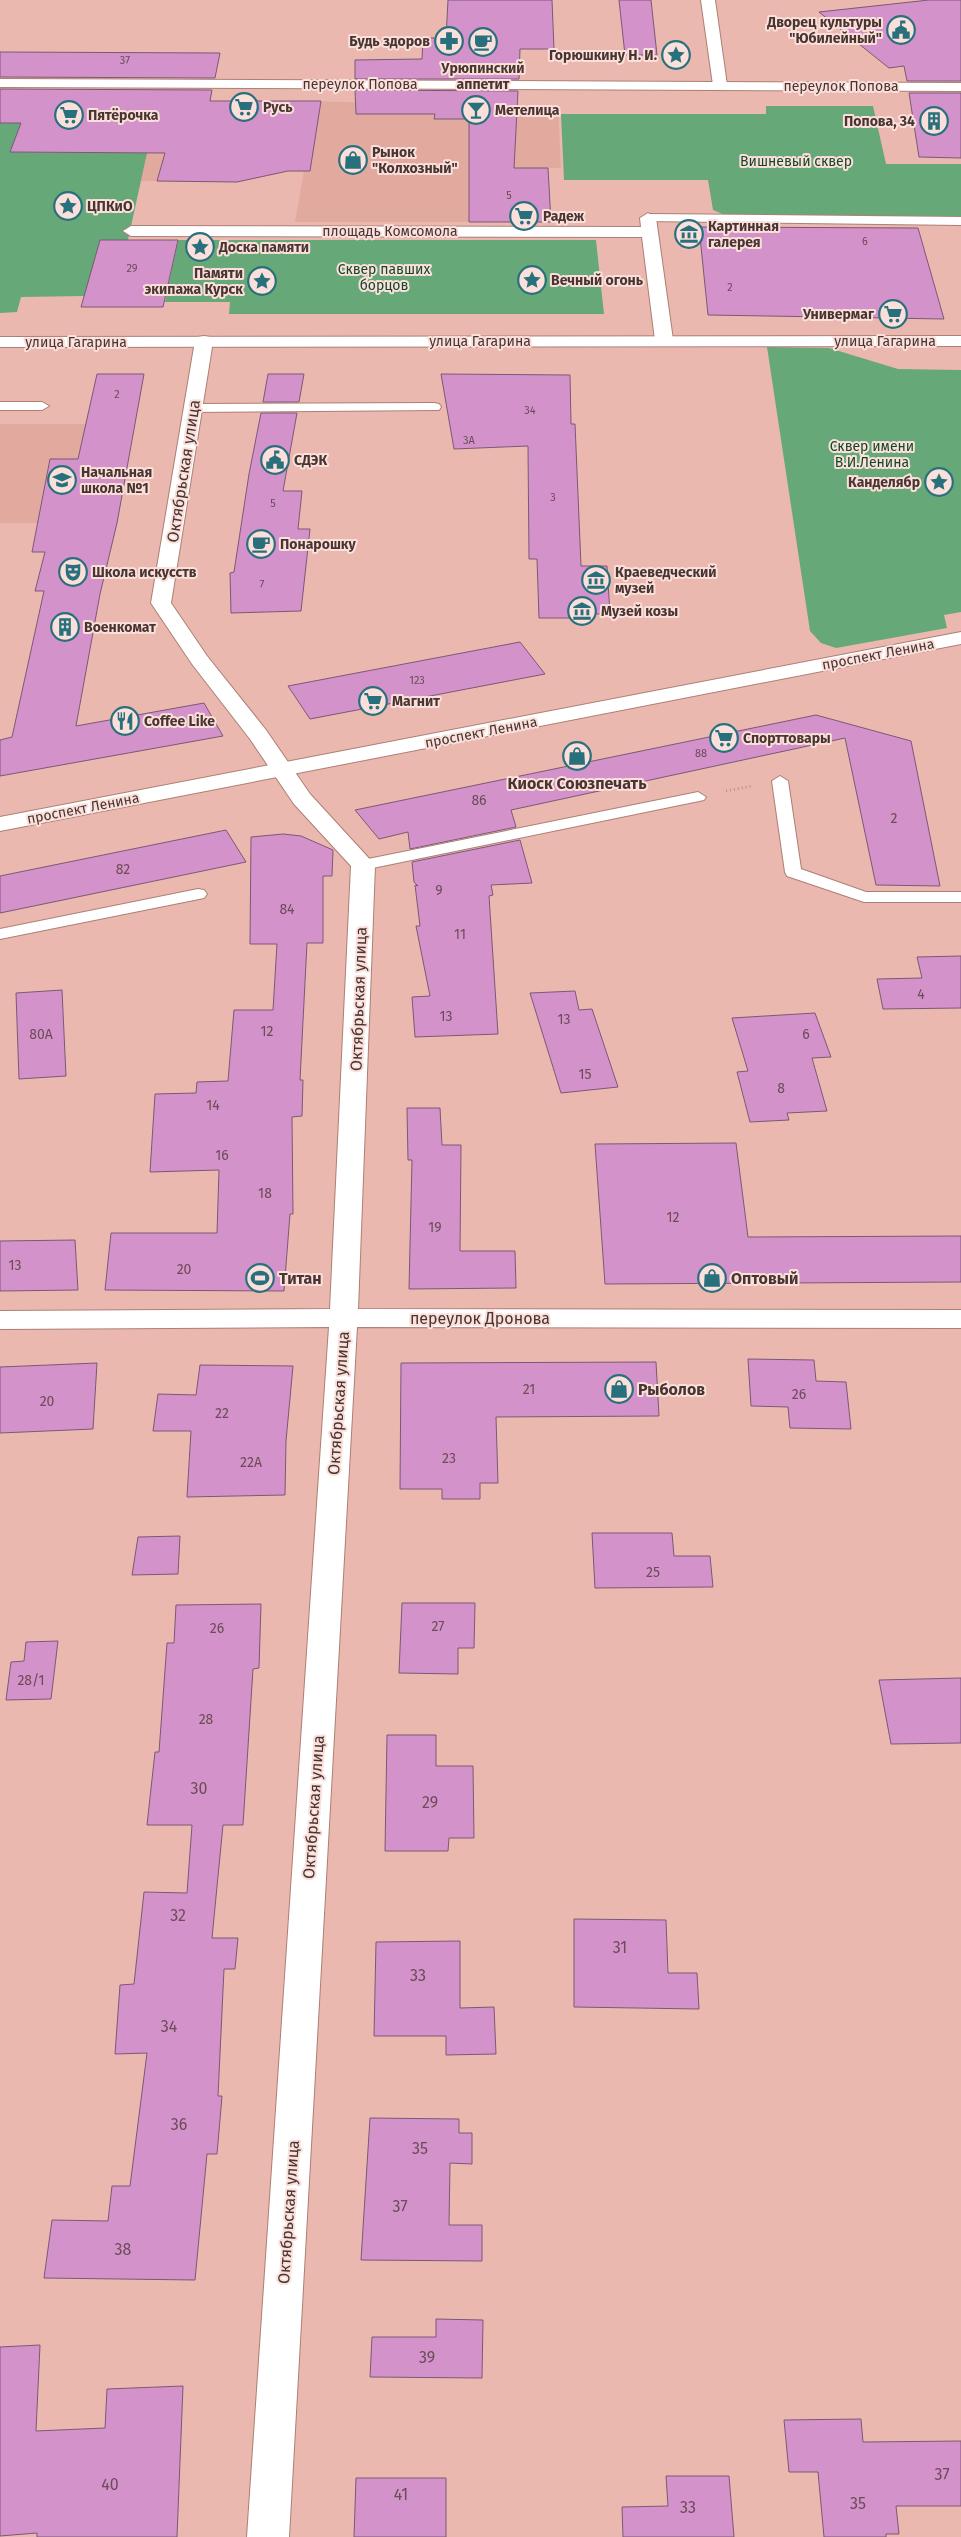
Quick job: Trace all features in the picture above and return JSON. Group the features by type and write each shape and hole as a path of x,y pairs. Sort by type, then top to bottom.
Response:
{"street":[{"path":"708,0 720,85"},
{"name":"переулок Попова","path":"0,83 961,87"},
{"path":"649,225 664,340"},
{"name":"площадь Комсомола","path":"131,230 649,225"},
{"name":"улица Гагарина","path":"0,342 664,340 961,342"},
{"name":"Октябрьская улица","path":"204,341 161,603 199,660 258,735 302,799 363,865 344,1318 268,2537"},
{"name":"проспект Ленина","path":"0,824 957,644"},
{"name":"переулок Дронова","path":"0,1320 344,1318 961,1319"}],"lane":[{"path":"649,225 961,221"},
{"path":"0,406 42,406"},
{"path":"193,408 434,407"},
{"path":"780,781 793,872 864,897 961,897"},
{"path":"363,865 698,796"},
{"path":"0,934 198,894"}],"path":[{"path":"698,796 780,781"}],"shaded area":[{"name":"Рынок \"Колхозный\"","path":"295,101 558,106 561,168 469,168 469,222 295,222 304,171 288,171 237,182 141,181 146,153 10,152 0,102"},
{"name":"Начальная школа №1","path":"0,424 134,424 117,523 0,523"}],"green space":[{"name":"Вишневый сквер","path":"766,106 873,106 886,164 961,164 961,217 725,215 713,210 708,180 564,180 561,114 766,114"},
{"name":"ЦПКиО","path":"0,123 21,123 11,152 147,153 128,240 84,296 21,297 17,312 0,313"},
{"name":"Сквер павших борцов","path":"178,240 596,240 604,314 229,314 230,302 165,302"},
{"name":"Сквер имени В.И.Ленина","path":"767,347 829,348 898,369 961,370 961,612 944,615 947,628 836,648 821,643 810,631"}],"building":[{"path":"448,0 552,0 554,49 520,49 519,79 355,79 355,60 422,59 423,38 446,38"},
{"path":"619,0 651,0 657,55 625,55"},
{"name":"Дворец культуры \"Юбилейный\"","path":"929,0 961,0 961,81 907,81 904,66 889,68 819,12"},
{"path":"0,52 220,53 215,78 0,77"},
{"path":"0,89 212,90 210,101 321,101 310,171 288,171 237,182 157,181 165,153 10,152 21,123 0,123"},
{"path":"355,90 518,91 514,168 548,168 551,222 469,222 469,119 434,119 435,114 356,114"},
{"path":"909,93 961,93 961,158 919,157"},
{"path":"699,227 918,228 944,319 708,315"},
{"path":"100,240 178,240 163,307 81,307"},
{"path":"97,374 144,374 117,523 100,594 76,726 204,703 223,736 0,776 0,740 12,737 44,591 35,591 45,552 32,552 50,459 78,459"},
{"path":"268,374 304,374 299,402 263,402"},
{"path":"441,374 570,375 571,424 575,424 581,566 607,566 610,614 588,614 588,618 539,618 537,559 529,559 528,446 454,449"},
{"path":"261,413 297,413 283,491 302,491 298,529 310,529 301,611 231,613 230,573 234,572 249,474"},
{"path":"520,642 545,674 310,719 288,686"},
{"path":"816,715 911,741 940,886 876,885 845,738 511,810 516,827 410,849 408,832 379,839 355,810"},
{"path":"226,830 246,862 0,913 0,876"},
{"path":"283,834 301,836 333,850 332,876 323,876 323,943 307,943 300,1080 303,1080 302,1116 292,1117 293,1214 290,1214 284,1291 105,1290 111,1233 217,1233 219,1170 150,1172 155,1094 196,1093 197,1082 228,1081 234,1010 273,1010 277,944 250,944 251,837"},
{"path":"520,840 532,883 491,885 493,895 489,896 498,1034 415,1037 412,997 430,996 416,926 420,926 415,885 418,886 414,882 412,862"},
{"path":"961,956 961,1008 883,1009 877,979 922,978 917,957"},
{"path":"62,990 66,1076 19,1079 16,993"},
{"path":"575,991 579,1010 592,1009 618,1087 561,1093 530,993"},
{"path":"815,1013 831,1057 812,1058 827,1111 787,1113 789,1120 750,1122 737,1072 748,1071 732,1018"},
{"path":"407,1108 440,1108 442,1145 461,1145 460,1251 515,1251 516,1288 409,1289 412,1160 408,1160"},
{"path":"736,1143 748,1237 961,1236 961,1282 605,1284 595,1144"},
{"path":"75,1240 78,1290 0,1291 0,1241"},
{"path":"748,1359 814,1360 816,1381 846,1382 851,1429 790,1428 788,1407 751,1406"},
{"path":"656,1362 659,1416 496,1417 498,1483 480,1483 480,1499 442,1499 442,1489 400,1489 401,1363"},
{"path":"97,1363 93,1429 0,1433 0,1367"},
{"path":"200,1365 293,1366 286,1441 285,1495 187,1497 191,1431 153,1431 158,1394 196,1395"},
{"path":"592,1533 672,1533 674,1556 710,1556 713,1587 595,1588"},
{"path":"180,1536 178,1574 132,1575 138,1537"},
{"path":"402,1603 475,1603 474,1648 458,1648 458,1674 399,1673"},
{"path":"261,1604 259,1668 253,1669 243,1825 223,1825 212,1938 238,1938 235,1969 224,1969 218,2096 222,2096 217,2154 207,2154 195,2280 44,2278 52,2220 108,2221 112,2186 130,2186 147,2053 115,2054 120,1985 134,1984 144,1892 187,1893 192,1825 147,1825 155,1752 159,1752 167,1643 174,1643 176,1605"},
{"path":"58,1641 51,1699 6,1700 11,1662 24,1661 26,1642"},
{"path":"961,1678 961,1743 891,1744 879,1680"},
{"path":"387,1735 436,1735 436,1766 473,1766 474,1838 449,1838 448,1851 385,1851"},
{"path":"574,1919 666,1920 668,1973 697,1973 699,2009 574,2007"},
{"path":"460,1941 460,2008 494,2007 496,2054 446,2055 446,2036 374,2036 376,1942"},
{"path":"370,2118 459,2119 459,2133 472,2133 472,2164 450,2163 449,2225 482,2225 482,2261 361,2260"},
{"path":"436,2319 483,2320 482,2378 370,2377 372,2337 436,2337"},
{"path":"40,2345 36,2431 105,2428 107,2389 183,2386 177,2537 37,2537 37,2533 0,2536 0,2347"},
{"path":"861,2419 863,2442 961,2441 961,2506 896,2506 899,2534 886,2534 886,2537 824,2537 818,2472 789,2472 784,2420"},
{"path":"666,2476 729,2476 734,2537 623,2537 622,2507 668,2506"},
{"path":"356,2478 446,2478 446,2537 354,2537"}],"place":[{"name":"Дворец культуры \"Юбилейный\"","path":"901,30"},
{"name":"Будь здоров","path":"449,41"},
{"name":"Урюпинский аппетит","path":"483,42"},
{"name":"Горюшкину Н. И.","path":"676,55"},
{"name":"Русь","path":"244,107"},
{"name":"Метелица","path":"476,110"},
{"name":"Пятёрочка","path":"69,115"},
{"name":"Попова, 34","path":"934,121"},
{"name":"Рынок \"Колхозный\"","path":"353,160"},
{"name":"ЦПКиО","path":"68,206"},
{"name":"Радеж","path":"524,216"},
{"name":"Картинная галерея","path":"689,234"},
{"name":"Доска памяти","path":"200,247"},
{"name":"Вечный огонь","path":"532,280"},
{"name":"Памяти экипажа Курск","path":"262,281"},
{"name":"Универмаг","path":"893,314"},
{"name":"СДЭК","path":"275,460"},
{"name":"Начальная школа №1","path":"62,480"},
{"name":"Канделябр","path":"939,482"},
{"name":"Понарошку","path":"261,544"},
{"name":"Школа искусств","path":"73,572"},
{"name":"Краеведческий музей","path":"596,580"},
{"name":"Музей козы","path":"582,611"},
{"name":"Военкомат","path":"65,627"},
{"name":"Магнит","path":"373,701"},
{"name":"Coffee Like","path":"125,721"},
{"name":"Спорттовары","path":"724,738"},
{"name":"Киоск Союзпечать","path":"577,756"},
{"name":"Титан","path":"260,1278"},
{"name":"Оптовый","path":"712,1278"},
{"name":"Рыболов","path":"619,1389"}]}
